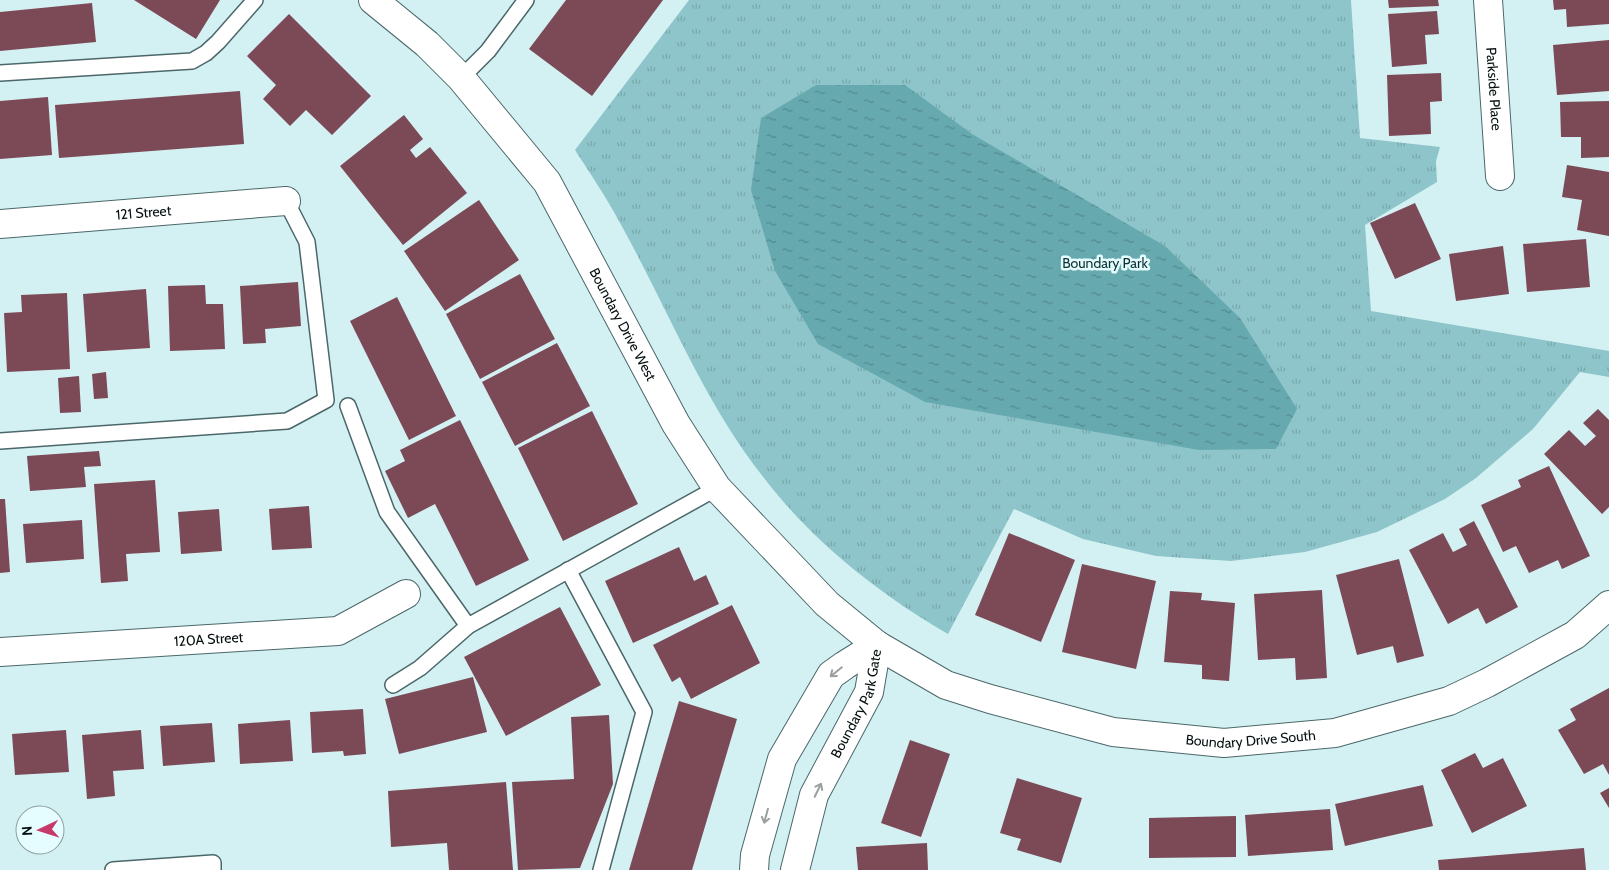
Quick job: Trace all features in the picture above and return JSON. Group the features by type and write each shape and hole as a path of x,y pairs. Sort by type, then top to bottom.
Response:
{"street":[{"name":"Boundary Drive West","path":"373,0 427,44 461,78 547,182 676,424 717,488 827,604 877,646"},
{"name":"Parkside Place","path":"1488,0 1500,176"},
{"name":"121 Street","path":"0,224 286,201"},
{"name":"120A Street","path":"0,652 338,631 406,594"},
{"name":"Boundary Drive South","path":"877,646 946,685 990,699 1113,732 1224,743 1336,733 1449,701 1575,636 1609,605"},
{"name":"Boundary Park Gate","path":"754,870 755,855 782,759 831,675 877,646"},
{"name":"Boundary Park Gate","path":"795,870 814,795 868,692 877,646"}],"lane":[{"path":"0,73 192,61 206,53 218,42 255,0"},
{"path":"461,78 488,50 526,0"},
{"path":"0,441 287,421 326,400 307,242 286,201"},
{"path":"348,406 387,512 468,626"},
{"path":"394,685 420,668 468,626 717,488"},
{"path":"568,570 644,712 601,870"},
{"path":"113,870 213,863 213,870"}],"green space":[{"name":"Boundary Park","path":"689,0 1351,0 1360,138 1440,147 1436,161 1437,182 1365,225 1371,311 1609,351 1609,377 1580,372 1533,429 1476,478 1445,499 1377,532 1305,552 1231,561 1156,556 1083,539 1014,509 948,634 872,584 848,565 804,524 764,478 742,448 704,386 619,221 575,150"}],"water":[{"path":"816,85 905,85 972,134 1165,246 1240,318 1297,409 1276,449 1199,450 925,402 818,344 775,271 751,190 761,118"}],"building":[{"path":"134,0 220,0 196,39"},
{"path":"566,0 663,0 592,96 529,49"},
{"path":"1388,0 1438,0 1439,6 1389,8"},
{"path":"1553,0 1609,0 1609,24 1567,27 1566,9 1554,10"},
{"path":"92,3 96,42 0,51 0,12"},
{"path":"1437,11 1439,34 1425,35 1427,64 1392,67 1388,14"},
{"path":"289,14 371,96 332,135 306,110 290,126 263,99 276,85 247,56"},
{"path":"1609,40 1609,91 1557,95 1553,45"},
{"path":"1441,73 1442,101 1430,102 1431,134 1389,136 1387,75"},
{"path":"240,91 244,144 59,158 55,105"},
{"path":"48,97 52,155 0,159 0,101"},
{"path":"1609,101 1609,157 1581,158 1581,137 1561,137 1560,102"},
{"path":"404,115 423,139 410,150 416,158 430,147 467,193 403,245 340,166"},
{"path":"1567,165 1609,172 1609,236 1577,230 1582,200 1562,197"},
{"path":"479,200 519,260 445,311 404,251"},
{"path":"1415,203 1441,259 1395,279 1370,223"},
{"path":"1586,239 1590,287 1527,292 1523,244"},
{"path":"1503,246 1509,294 1456,301 1449,254"},
{"path":"520,274 555,339 480,379 446,314"},
{"path":"298,282 301,326 265,329 266,343 243,344 240,286"},
{"path":"205,285 206,304 223,304 225,349 170,351 168,286"},
{"path":"146,289 150,348 87,352 83,294"},
{"path":"67,293 70,369 7,372 4,313 22,312 21,295"},
{"path":"397,297 456,416 409,440 350,321"},
{"path":"557,343 590,406 515,446 482,382"},
{"path":"106,372 108,398 94,399 92,374"},
{"path":"79,376 81,412 60,413 58,378"},
{"path":"1598,409 1609,420 1609,507 1602,514 1544,454 1569,430 1585,446 1596,436 1583,423"},
{"path":"592,411 638,504 563,541 518,448"},
{"path":"460,420 529,560 476,586 435,504 408,518 385,471 405,461 400,450"},
{"path":"99,451 101,466 84,467 86,487 30,491 27,456"},
{"path":"1549,466 1590,556 1562,569 1558,560 1529,573 1516,546 1503,552 1481,505 1521,487 1518,480"},
{"path":"155,480 160,552 126,554 128,581 101,583 94,484"},
{"path":"0,499 5,499 10,572 0,573"},
{"path":"309,506 312,548 272,550 269,509"},
{"path":"219,509 222,551 181,554 178,512"},
{"path":"82,520 84,559 26,563 23,524"},
{"path":"1474,521 1518,607 1486,624 1478,608 1448,624 1409,550 1443,533 1453,552 1467,545 1459,529"},
{"path":"1009,533 1075,560 1041,642 975,615"},
{"path":"679,547 694,581 706,575 719,604 633,643 605,581"},
{"path":"1399,559 1424,656 1397,663 1393,646 1357,655 1336,575"},
{"path":"1082,564 1156,581 1136,669 1062,652"},
{"path":"1322,590 1327,678 1296,680 1295,658 1258,660 1254,594"},
{"path":"1170,591 1202,593 1201,600 1235,603 1229,681 1202,679 1202,665 1164,662"},
{"path":"732,605 760,663 691,699 680,677 672,682 653,645"},
{"path":"560,607 601,685 506,736 464,657"},
{"path":"473,677 487,732 399,754 385,699"},
{"path":"1609,688 1609,775 1603,764 1584,774 1558,730 1576,720 1570,709"},
{"path":"679,701 737,719 692,870 629,870"},
{"path":"363,709 366,754 344,756 343,751 312,753 310,712"},
{"path":"609,715 613,784 580,868 518,870 512,782 574,779 571,717"},
{"path":"290,720 293,761 240,764 238,724"},
{"path":"212,723 215,762 163,766 160,726"},
{"path":"66,730 69,772 15,775 12,734"},
{"path":"141,730 144,769 113,771 115,796 87,799 82,735"},
{"path":"910,740 950,754 921,837 881,823"},
{"path":"1475,753 1483,768 1503,758 1527,806 1472,833 1441,770"},
{"path":"1017,778 1082,798 1061,863 1017,850 1021,839 1000,833"},
{"path":"506,782 513,870 449,870 447,843 391,847 388,791"},
{"path":"1423,785 1433,826 1345,846 1335,804"},
{"path":"1609,788 1609,808 1600,793"},
{"path":"1330,809 1333,850 1248,856 1245,815"},
{"path":"1236,816 1236,857 1149,858 1149,818"},
{"path":"927,843 928,870 858,870 856,847"},
{"path":"1584,848 1586,870 1439,870 1438,860"}]}
